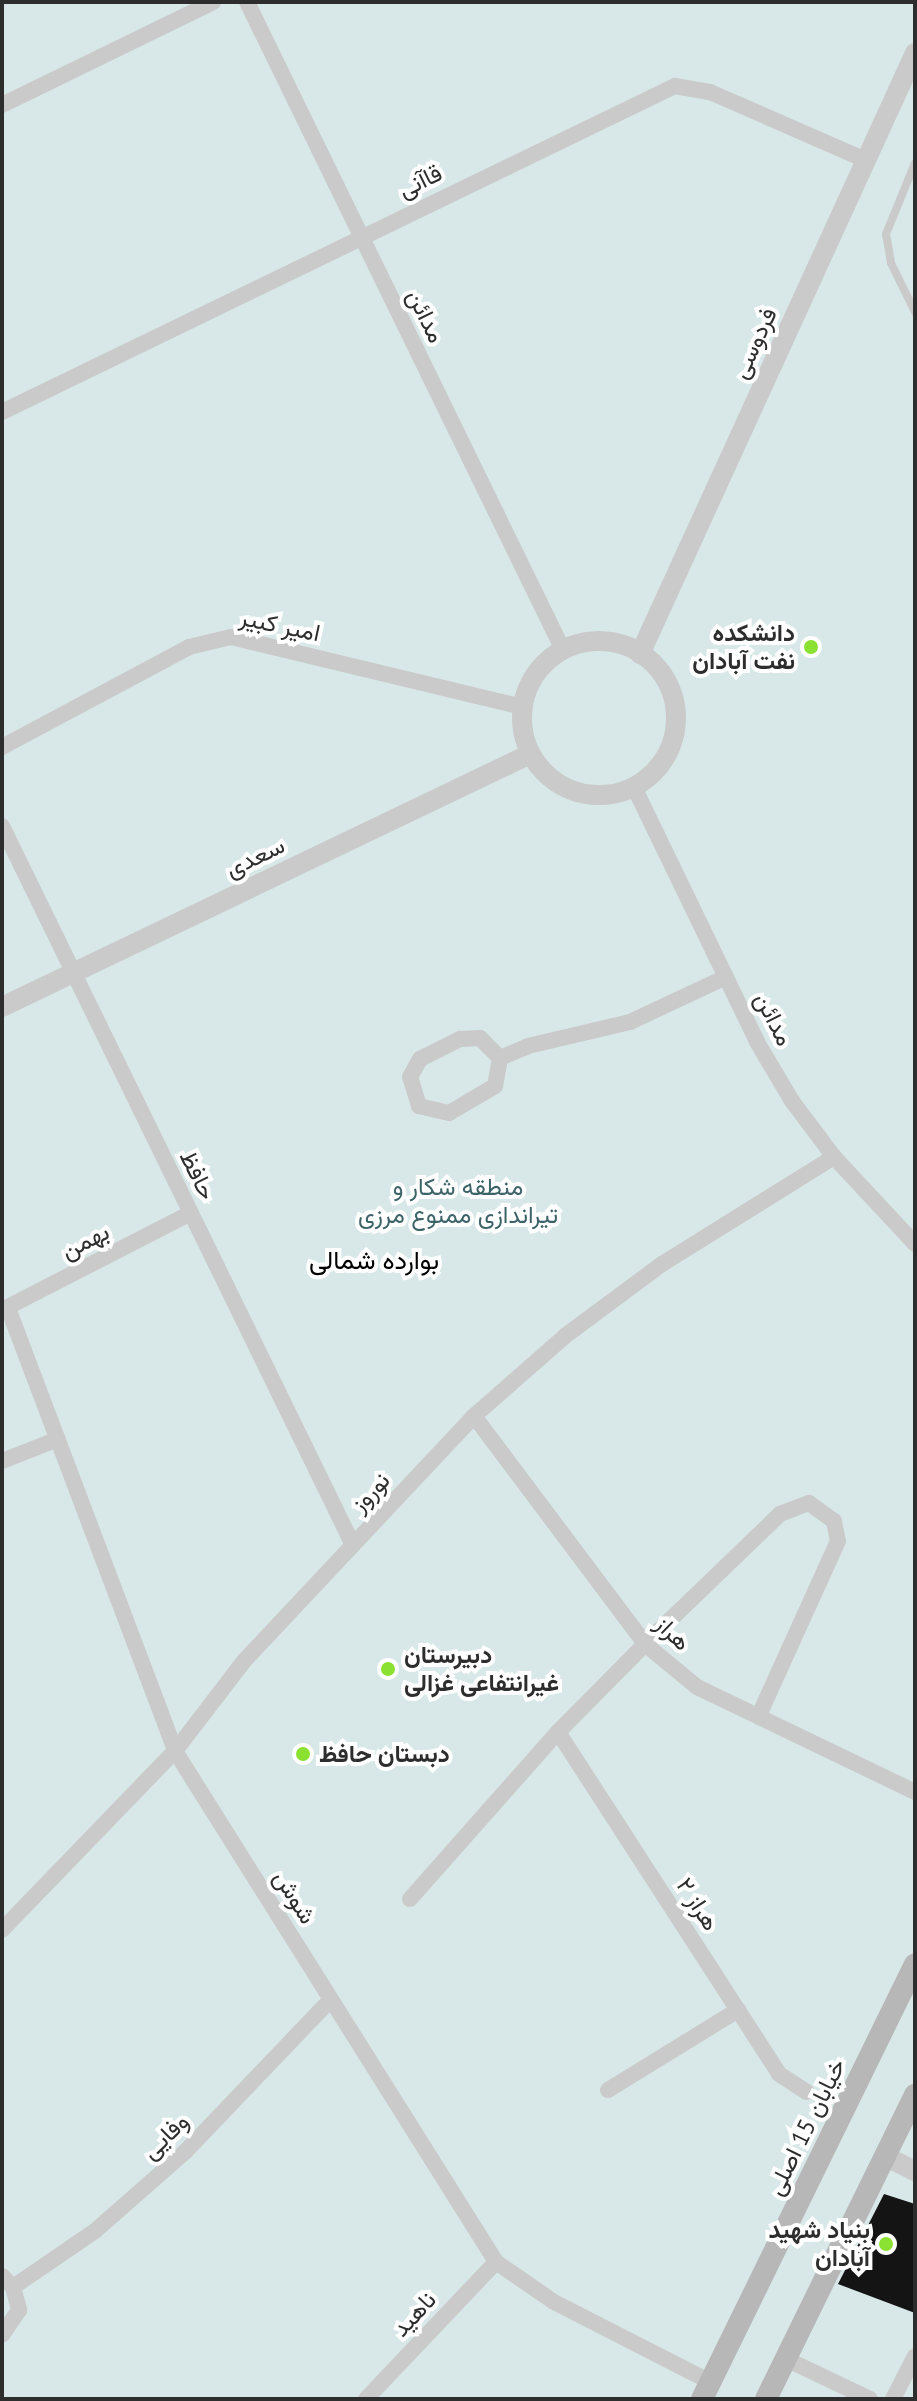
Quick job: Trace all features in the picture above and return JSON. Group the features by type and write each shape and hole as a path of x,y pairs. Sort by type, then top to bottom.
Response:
{"main road":[{"name":"خیابان 15 اصلی","path":"706,2390 915,1964"},
{"path":"766,2399 915,2095"}],"street":[{"path":"2,105 213,2"},
{"name":"مدائن","path":"247,2 563,650"},
{"name":"فردوسی","path":"640,654 915,53"},
{"name":"قاآنی","path":"2,412 675,86 710,92 866,160"},
{"name":"امیر کبیر","path":"2,747 189,647 231,637 522,707"},
{"path":"610,642 640,654 667,683 675,730 661,763 634,787 599,795 564,788 530,754 522,707 544,664 563,650 610,642"},
{"name":"سعدی","path":"2,1007 530,754"},
{"name":"مدائن","path":"634,787 726,977 785,1089 834,1157 915,1244"},
{"name":"حافظ","path":"2,826 353,1545"},
{"path":"500,1058 528,1046 630,1022 726,977"},
{"path":"460,1039 489,1042 500,1058 495,1086 449,1113 428,1112 413,1097 414,1067 460,1039"},
{"name":"نوروز","path":"2,1930 175,1751 244,1661 474,1416 565,1336 662,1264 834,1157"},
{"name":"بهمن","path":"5,1309 191,1213"},
{"name":"شوش","path":"5,1309 58,1439 175,1751 496,2262 554,2302 706,2390"},
{"name":"هراز","path":"474,1416 645,1644 697,1687 915,1792"},
{"path":"2,1461 58,1439"},
{"path":"410,1899 558,1732 645,1644 789,1508 819,1506 834,1521 838,1541 758,1717"},
{"name":"هراز ۲","path":"558,1732 779,2074 807,2092"},
{"name":"وفایی","path":"8,2282 95,2231 185,2152 331,1999"},
{"path":"608,2090 738,2010"},
{"path":"885,2156 915,2171"},
{"name":"ناهید","path":"366,2399 496,2262"},
{"path":"2,2335 19,2310 8,2282"},
{"path":"893,2399 915,2356"},
{"path":"786,2359 870,2399"}],"lane":[{"path":"915,163 886,234 891,263 915,312"}],"green space":[{"name":"منطقه شکار و تیراندازی ممنوع مرزی","path":"2,2 915,2 915,2399 2,2399"}],"building":[{"name":"بنیاد شهید آبادان","path":"884,2194 915,2204 915,2313 838,2284"}],"place":[{"name":"دانشکده نفت آبادان","path":"811,647"},
{"name":"دبیرستان غیرانتفاعی غزالی","path":"388,1669"},
{"name":"دبستان حافظ","path":"303,1754"},
{"name":"بنیاد شهید آبادان","path":"886,2244"}],"district":[{"name":"بوارده شمالی","path":"374,1260"}]}
